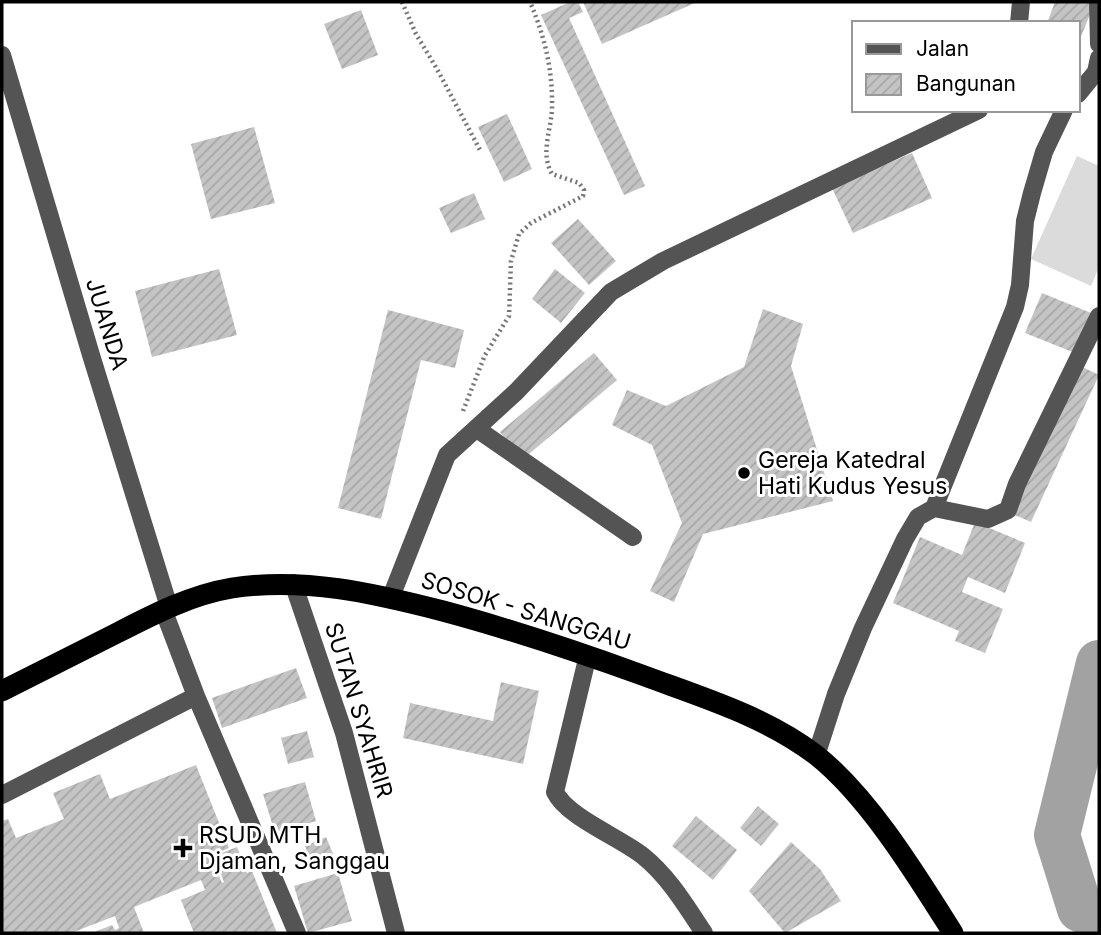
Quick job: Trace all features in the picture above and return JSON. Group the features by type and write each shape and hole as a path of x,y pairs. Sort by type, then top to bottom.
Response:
{"highway":[{"name":"SOSOK - SANGGAU","path":"2,691 166,608 204,594 232,588 293,583 330,586 391,597 588,654 710,699 761,723 816,755 883,828 953,933"}],"street":[{"path":"1019,21 1021,2"},
{"path":"1098,2 1099,44"},
{"name":"JUANDA","path":"2,55 166,608 196,696 297,933"},
{"path":"1080,92 1096,72 1099,58"},
{"path":"391,597 447,455 477,429 611,292 639,274 806,191 975,112"},
{"path":"816,755 845,672 899,550 918,517 934,508 1015,307 1020,285 1025,220 1044,152 1063,112"},
{"path":"934,508 988,519 1008,510 1017,484 1081,358 1099,316"},
{"path":"477,429 633,537"},
{"name":"SUTAN SYAHRIR","path":"293,583 344,733 396,933"},
{"path":"588,654 555,792 569,810 645,858 670,883 704,933"},
{"path":"2,794 196,696"}],"path":[{"path":"402,2 416,34 480,150"},
{"path":"460,418 485,355 509,316 511,261 519,234 531,223 573,203 583,196 584,191 579,183 552,174 546,163 552,111 549,62 544,35 530,2"}],"shaded area":[{"path":"1077,156 1099,166 1099,267 1091,286 1031,259"}],"building":[{"path":"570,2 578,2 583,12 569,18 645,186 624,195 541,15"},
{"path":"583,2 697,2 602,44"},
{"path":"1055,2 1095,2 1080,39 1080,21 1048,21"},
{"path":"361,10 378,55 342,69 324,24"},
{"path":"507,114 532,169 504,182 478,127"},
{"path":"254,127 275,203 211,219 191,144"},
{"path":"912,153 932,198 853,233 832,188"},
{"path":"474,193 485,219 451,233 439,208"},
{"path":"578,219 616,261 589,285 551,243"},
{"path":"219,269 237,335 152,357 135,291"},
{"path":"555,269 585,293 561,323 532,299"},
{"path":"1042,293 1096,315 1080,355 1025,333"},
{"name":"Gereja Katedral Hati Kudus Yesus","path":"763,309 803,324 791,366 833,501 703,534 674,602 650,591 682,523 652,445 612,425 627,390 666,406 744,367"},
{"path":"388,310 464,330 455,368 421,360 381,519 338,508"},
{"path":"594,353 617,380 523,459 500,432"},
{"path":"1078,365 1099,375 1031,522 1010,513"},
{"path":"975,522 1025,543 1005,593 968,577 962,592 1003,609 985,653 955,641 959,631 893,603 920,537 962,555"},
{"path":"296,668 307,698 222,728 212,698"},
{"path":"501,682 539,691 523,764 403,738 410,703 493,721"},
{"path":"307,731 314,757 288,764 281,738"},
{"path":"196,765 229,848 211,856 222,883 224,882 214,856 237,847 247,873 252,871 277,933 194,933 181,900 205,890 201,880 134,907 144,933 92,933 112,925 115,930 119,928 115,916 71,933 2,933 2,821 8,819 16,838 64,819 53,793 100,774 110,799"},
{"path":"305,782 316,821 275,833 263,794"},
{"path":"758,806 779,824 761,846 740,828"},
{"path":"696,816 737,850 713,880 672,846"},
{"path":"326,837 334,856 313,865 305,846"},
{"path":"791,842 820,869 841,901 785,933 749,891"},
{"path":"338,873 352,921 308,933 294,886"}],"waterway":[{"path":"1099,663 1057,835 1080,909 1099,917"}],"place":[{"name":"Gereja Katedral Hati Kudus Yesus","path":"744,473"},
{"name":"RSUD MTH Djaman, Sanggau","path":"183,848"}]}
